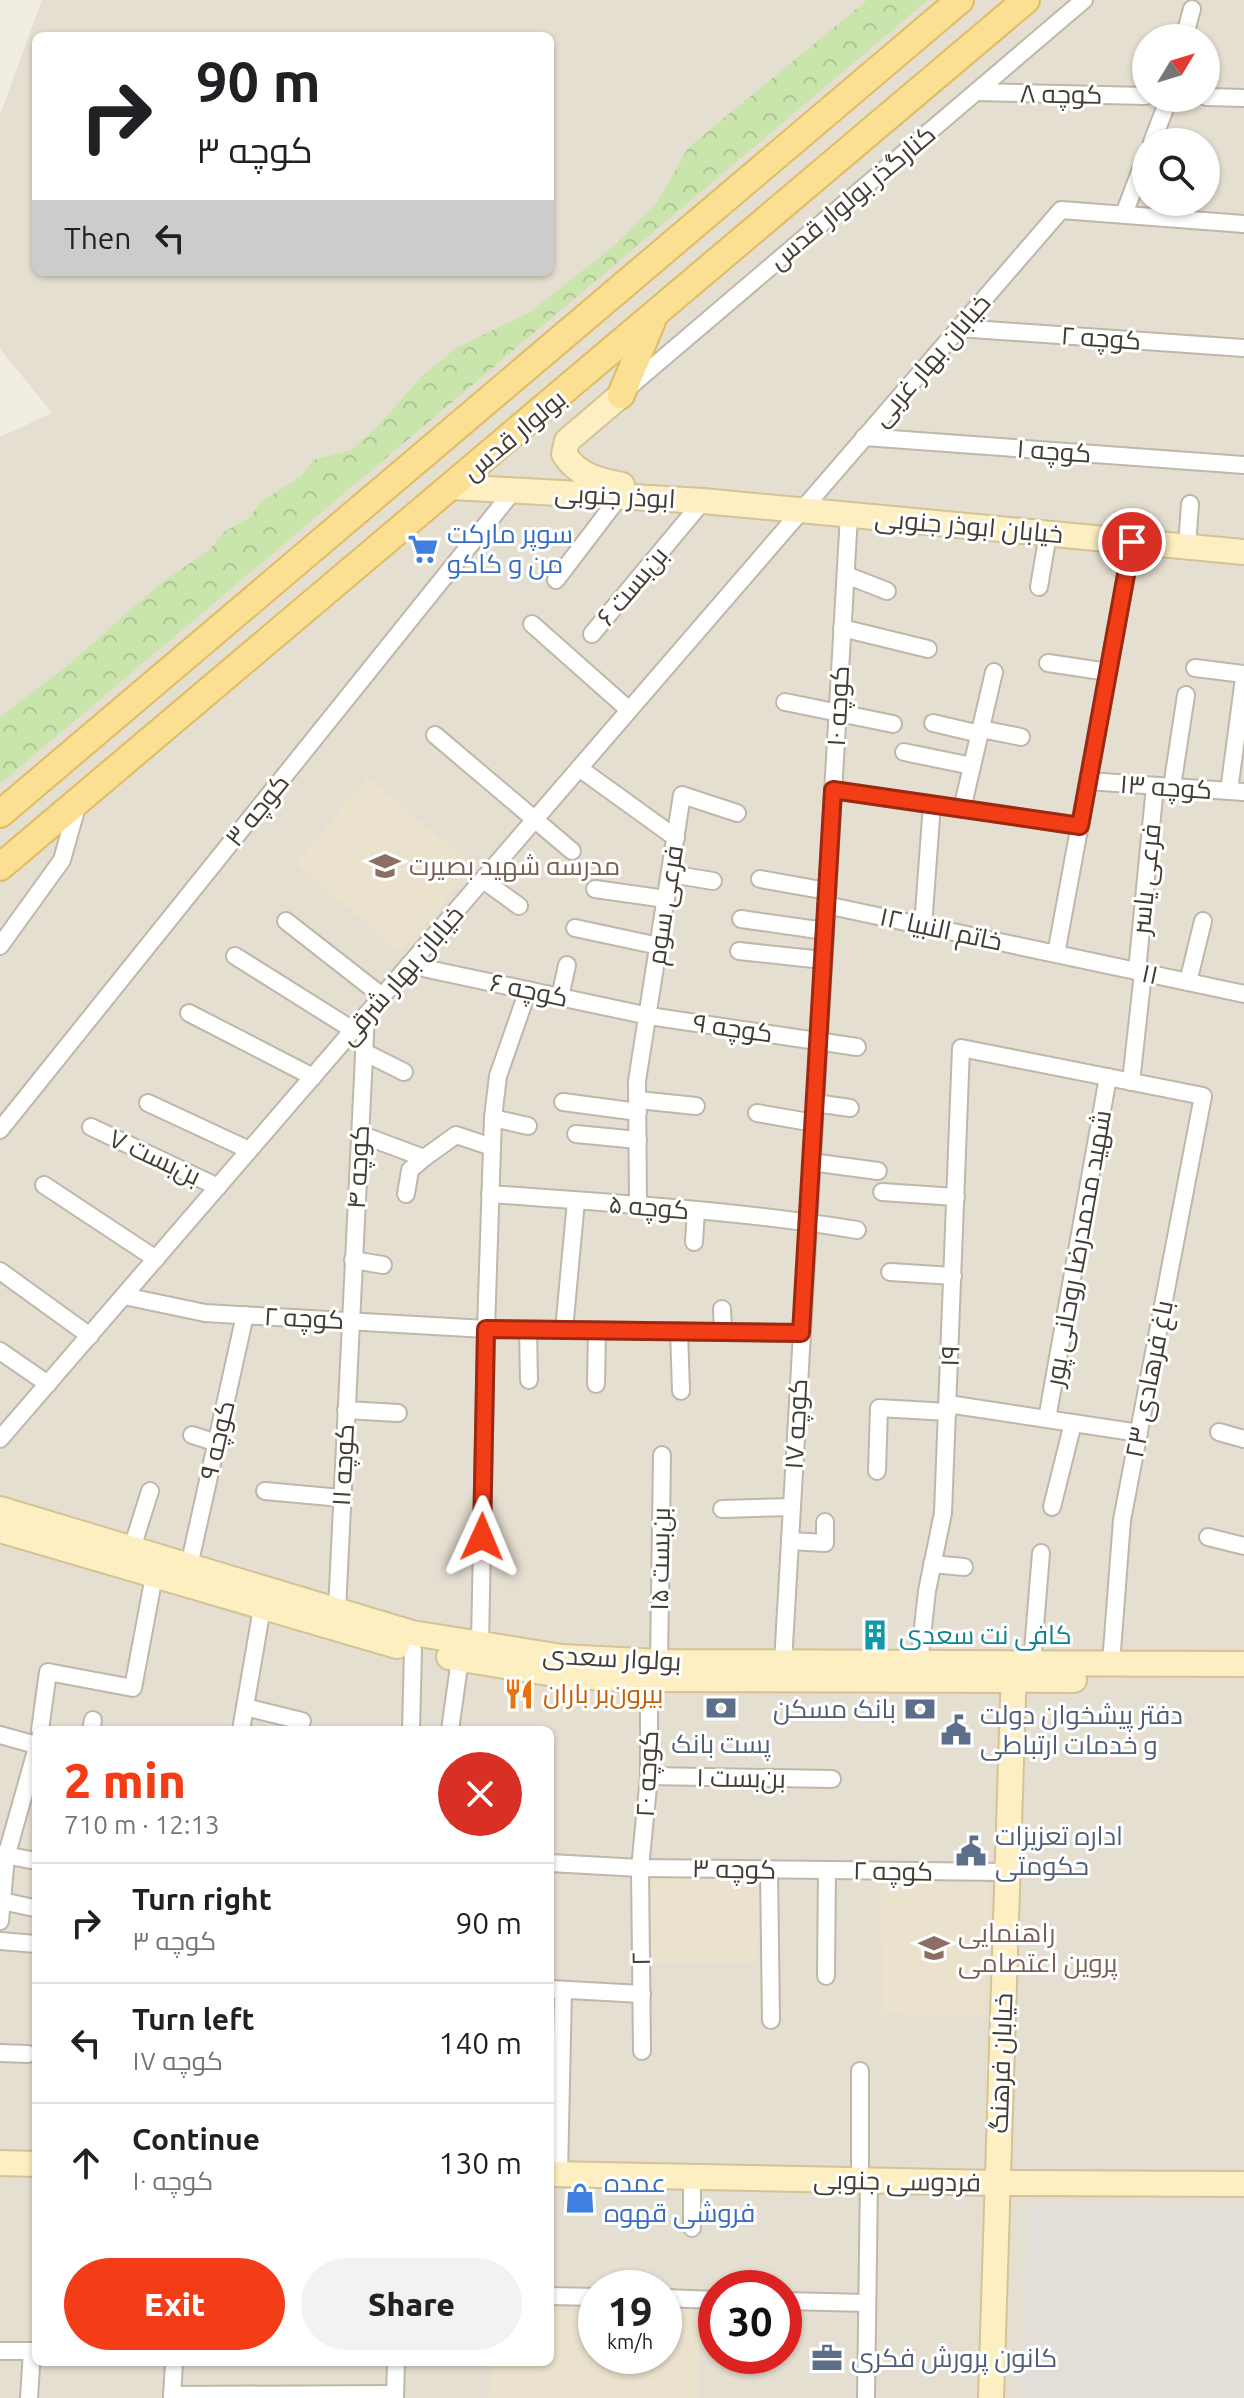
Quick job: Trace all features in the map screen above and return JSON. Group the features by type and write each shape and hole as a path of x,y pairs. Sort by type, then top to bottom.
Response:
{"main road":[{"name":"بولوار قدس","path":"0,814 960,0"},
{"name":"بولوار قدس","path":"0,867 1026,0"},
{"path":"621,395 654,316"}],"street":[{"name":"کنارگذر بولوار قدس","path":"621,395 1084,0"},
{"path":"1188,24 1192,9"},
{"name":"کوچه ۸","path":"976,92 1132,96"},
{"path":"1220,97 1244,98"},
{"path":"1132,193 1124,214 1244,224"},
{"name":"خیابان بهار غربی","path":"801,510 1061,210 1124,214"},
{"name":"کوچه ۲","path":"958,328 1244,348"},
{"name":"ابوذر جنوبی","path":"621,395 567,441 564,454 573,468 593,479 699,500"},
{"name":"کوچه ۱","path":"864,437 1244,465"},
{"name":"ابوذر جنوبی","path":"452,487 699,500"},
{"name":"کوچه ۳","path":"0,1130 514,490"},
{"path":"556,580 620,496"},
{"name":"خیابان ابوذر جنوبی","path":"699,500 1244,552"},
{"name":"بن‌بست ۶","path":"592,634 699,500"},
{"path":"1187,547 1190,504"},
{"name":"خیابان بهار شرقی","path":"0,1439 801,510"},
{"name":"کوچه ۱۰","path":"818,1041 849,515"},
{"path":"1039,587 1048,534"},
{"path":"1056,954 1132,542"},
{"path":"846,575 887,591"},
{"path":"532,624 629,710"},
{"path":"842,628 928,649"},
{"path":"1048,663 1108,672"},
{"path":"1195,668 1244,676 1237,792"},
{"path":"962,809 994,672"},
{"name":"فرعی یاسر","path":"1131,1082 1140,972 1163,786 1186,695"},
{"path":"785,702 893,724"},
{"path":"933,723 1021,737"},
{"path":"435,735 572,851"},
{"path":"904,752 972,766"},
{"path":"579,768 676,838"},
{"name":"کوچه ۱۳","path":"1088,781 1237,792"},
{"path":"833,790 1080,826"},
{"name":"فرعی سوم","path":"638,1205 637,1081 682,795 737,813"},
{"path":"0,946 62,860 79,801"},
{"path":"923,926 932,804"},
{"path":"670,874 713,881"},
{"path":"760,879 827,898"},
{"path":"483,880 519,906"},
{"path":"595,889 666,899"},
{"name":"خاتم النبیا ۱۲","path":"827,898 923,926 1056,954"},
{"path":"741,919 825,931"},
{"path":"286,921 382,996"},
{"path":"1188,982 1203,921"},
{"path":"575,928 659,946"},
{"path":"739,951 823,960"},
{"name":"۱۱","path":"1056,954 1244,994"},
{"path":"235,956 353,1030"},
{"name":"کوچه ۶","path":"409,965 649,1016"},
{"path":"560,997 567,965"},
{"path":"451,1726 470,1652 493,1118 498,1076 528,990"},
{"path":"189,1013 313,1077"},
{"name":"کوچه ۴","path":"350,1320 366,1015"},
{"name":"کوچه ۹","path":"649,1016 857,1047"},
{"name":"کوچه ۱۷","path":"783,1663 818,1041"},
{"name":"۱۹","path":"919,1663 927,1591 943,1513 961,1048 1108,1077"},
{"path":"364,1052 404,1072"},
{"path":"1108,1077 1131,1082"},
{"name":"شهید محمدرضا روحانی پور","path":"1047,1419 1108,1077"},
{"name":"باغ فرهادی ۲۳","path":"1111,1664 1122,1520 1203,1096 1131,1082"},
{"path":"563,1102 696,1106"},
{"path":"148,1103 249,1150"},
{"path":"815,1103 850,1108"},
{"path":"757,1113 814,1123"},
{"path":"493,1118 528,1126"},
{"name":"بن‌بست ۷","path":"91,1127 218,1187"},
{"path":"360,1134 424,1158"},
{"path":"576,1134 638,1140"},
{"path":"406,1194 410,1170 456,1135 492,1147"},
{"path":"811,1162 878,1171"},
{"path":"44,1185 156,1259"},
{"path":"882,1192 956,1197"},
{"name":"کوچه ۵","path":"490,1194 638,1205 857,1230"},
{"path":"564,1330 576,1201"},
{"path":"694,1242 696,1211"},
{"path":"353,1260 383,1265"},
{"path":"0,1271 90,1336"},
{"path":"890,1272 953,1276"},
{"name":"کوچه ۲","path":"124,1296 205,1313 486,1329"},
{"path":"722,1309 723,1332"},
{"name":"کوچه ۹","path":"189,1566 245,1315"},
{"name":"کوچه ۱۱","path":"337,1610 350,1320"},
{"path":"486,1329 801,1333"},
{"path":"528,1330 529,1380"},
{"path":"596,1384 597,1330"},
{"path":"679,1331 681,1391"},
{"path":"0,1351 48,1384"},
{"path":"877,1471 879,1408 948,1408 1139,1433"},
{"path":"346,1410 398,1413"},
{"path":"1052,1507 1073,1423"},
{"path":"1219,1432 1244,1439"},
{"path":"192,1435 217,1443"},
{"name":"بن‌بست ۱۵","path":"654,1671 662,1455"},
{"path":"132,1548 150,1491"},
{"path":"265,1491 341,1498"},
{"path":"722,1509 792,1507"},
{"name":"بولوار سعدی","path":"0,1509 470,1652 561,1675 783,1663 919,1663 1244,1679"},
{"path":"790,1541 825,1543 825,1522"},
{"name":"بولوار سعدی","path":"0,1530 413,1650 470,1652"},
{"path":"1208,1537 1244,1546"},
{"path":"1020,1669 1041,1553"},
{"path":"932,1564 964,1567"},
{"path":"41,1726 48,1672 133,1688 154,1576"},
{"path":"242,1726 262,1608"},
{"path":"411,1726 413,1650"},
{"name":"بولوار سعدی","path":"654,1671 1244,1664"},
{"name":"خیابان فرهنگ","path":"991,2398 1007,1872 1020,1669"},
{"name":"کوچه ۲۰","path":"640,1868 649,1776 654,1671"},
{"path":"245,1707 302,1721"},
{"path":"0,1735 32,1747"},
{"path":"0,1921 3,1856 32,1761"},
{"name":"بن‌بست ۱","path":"649,1776 832,1779"},
{"path":"3,1856 32,1860"},
{"name":"کوچه ۳","path":"554,1863 640,1868 827,1870"},
{"name":"۲","path":"640,1868 642,2051"},
{"path":"769,1869 771,2020"},
{"path":"826,1976 827,1870"},
{"name":"کوچه ۲","path":"827,1870 1007,1872"},
{"path":"2,1901 32,1908"},
{"path":"0,1941 32,1944"},
{"path":"554,2174 556,1989 642,1994"},
{"path":"0,2053 28,2054"},
{"path":"860,2071 865,2180 866,2398"},
{"path":"0,2163 32,2164"},
{"name":"فردوسی جنوبی","path":"554,2174 997,2183 1244,2184"},
{"path":"692,2177 692,2228"},
{"path":"554,2296 578,2297"},
{"path":"802,2301 867,2303"},
{"path":"0,2351 32,2351"},
{"path":"29,2398 32,2366"},
{"path":"174,2366 172,2396 270,2397 395,2396 396,2366"}],"shaded area":[{"path":"42,0 1244,0 1244,2398 0,2398 0,437 52,413 0,349 0,115"},
{"name":"مدرسه شهید بصیرت","path":"368,777 474,867 400,953 296,864"},
{"path":"650,1875 761,1878 758,1962 652,1963"},
{"name":"راهنمایی پروین اعتصامی","path":"881,1879 990,1883 984,2016 882,2014"},
{"path":"1029,2202 1244,2206 1244,2398 1021,2398"},
{"path":"682,2309 698,2309 699,2398 489,2398 491,2366 554,2366 554,2311 578,2310 578,2374 682,2374"}],"green space":[{"path":"867,0 928,0 0,784 0,717 68,665 161,583 208,551 225,531 250,517 260,502 300,477 313,460 351,450 375,429 423,375 456,348 530,312 615,245 658,201 688,148"}],"place":[{"name":"سوپر مارکت من و کاکو","path":"423,549"},
{"name":"مدرسه شهید بصیرت","path":"385,866"},
{"name":"کافی نت سعدی","path":"875,1635"},
{"name":"بیرون‌بر باران","path":"519,1694"},
{"name":"پست بانک","path":"721,1708"},
{"name":"بانک مسکن","path":"920,1709"},
{"name":"دفتر پیشخوان دولت و خدمات ارتباطی","path":"956,1730"},
{"name":"اداره تعزیزات حکومتی","path":"971,1851"},
{"name":"راهنمایی پروین اعتصامی","path":"934,1948"},
{"name":"عمده فروشی قهوه","path":"580,2198"},
{"name":"کانون پرورش فکری","path":"827,2358"}],"route":[{"path":"482,1537 486,1329 801,1333 833,790 1080,826 1132,542"}]}
